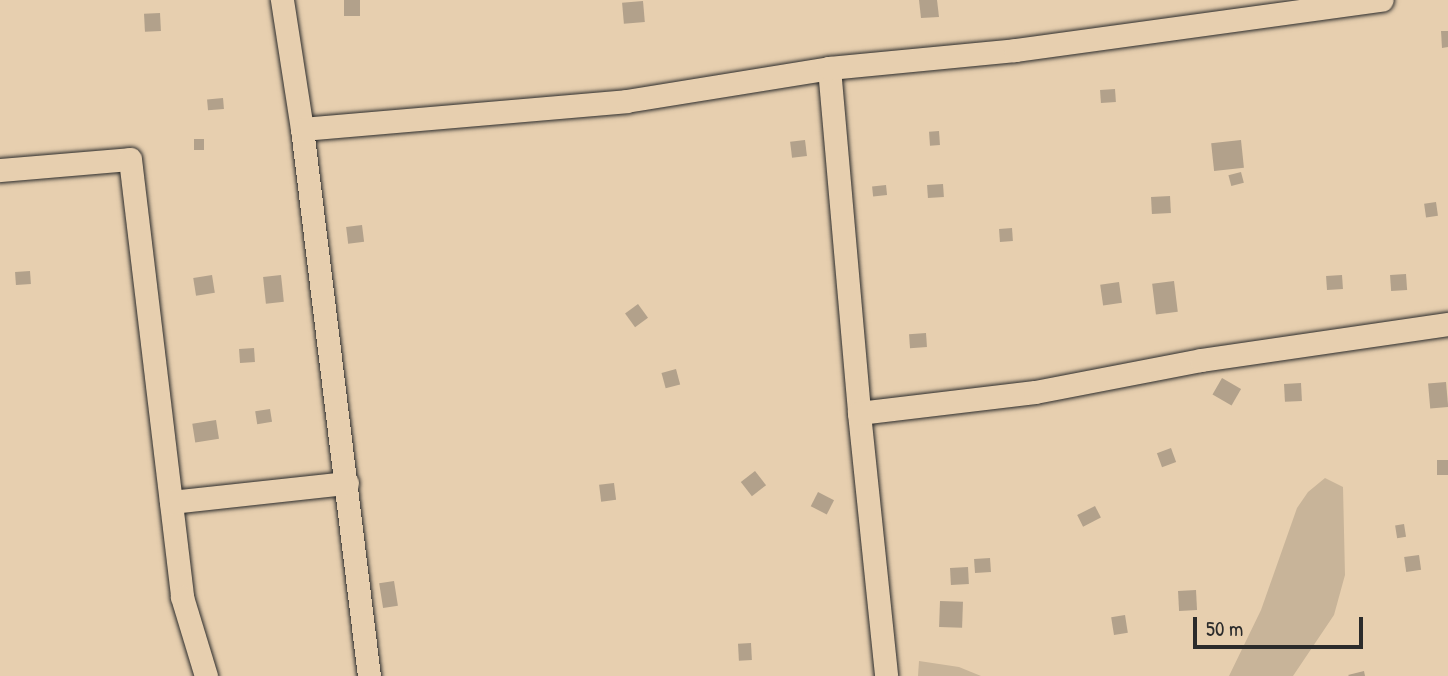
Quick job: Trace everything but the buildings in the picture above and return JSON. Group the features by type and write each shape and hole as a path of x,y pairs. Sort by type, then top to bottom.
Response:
{"street":[{"path":"282,0 302,129 369,676"},
{"path":"302,129 626,101 829,68 1015,50 1382,0"},
{"path":"829,68 859,414 886,676"},
{"path":"0,170 130,159 182,597 206,676"},
{"path":"859,414 1035,391 1201,360 1448,324"},
{"path":"171,502 347,483"}],"shaded area":[{"path":"1325,478 1343,487 1345,575 1334,615 1293,676 1229,676 1261,610 1297,508 1308,492"},
{"path":"919,661 959,667 981,676 918,676"}]}
